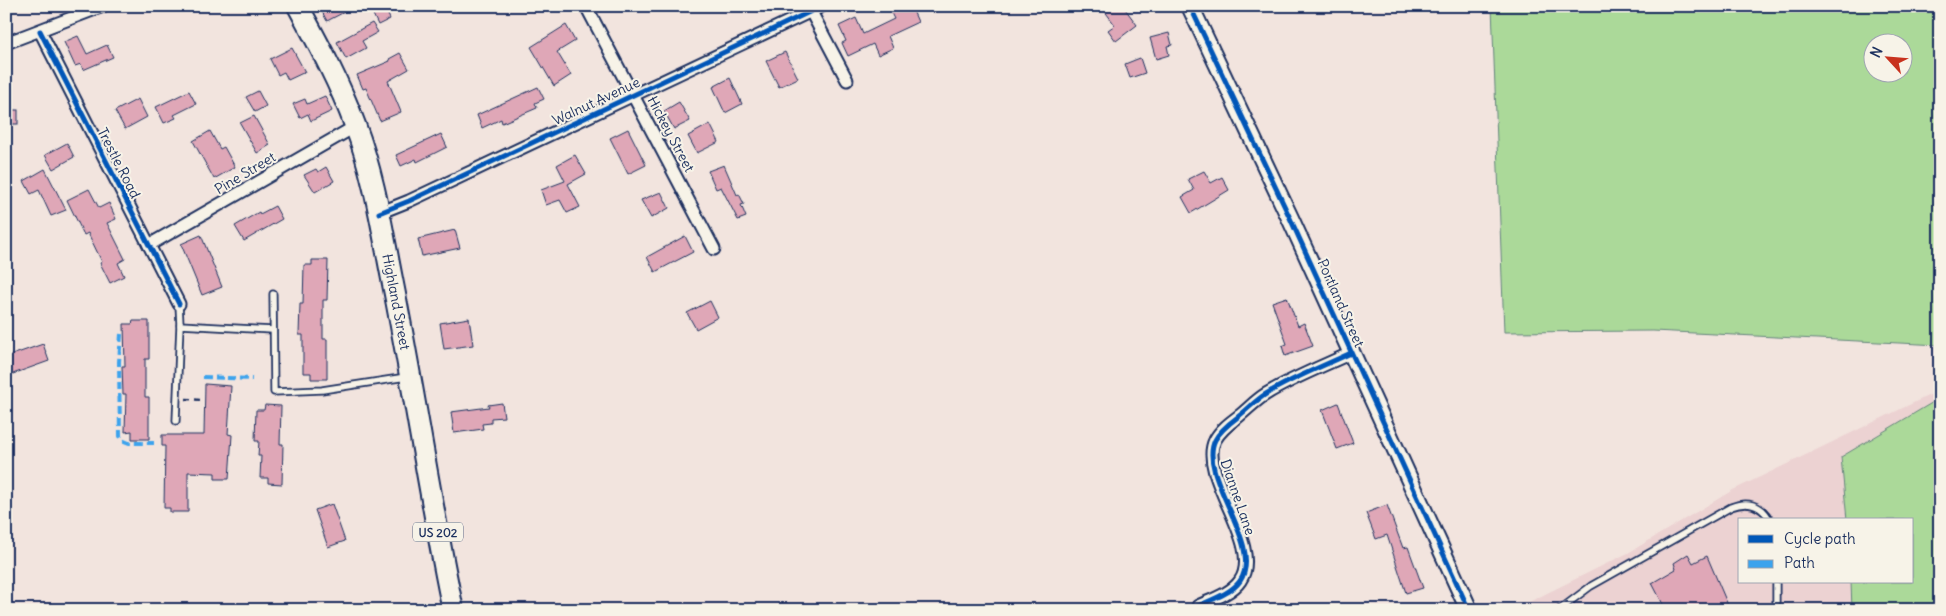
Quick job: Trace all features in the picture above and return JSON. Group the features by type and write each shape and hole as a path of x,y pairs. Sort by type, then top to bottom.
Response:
{"highway":[{"name":"Highland Street","path":"298,6 356,126 379,213 411,377 452,610"}],"street":[{"path":"6,43 103,6"},
{"name":"Hickey Street","path":"586,6 714,249"},
{"name":"Walnut Avenue","path":"379,213 418,197 809,9 822,6"},
{"name":"Portland Street","path":"1190,6 1469,610"},
{"path":"809,9 847,80"},
{"name":"Trestle Road","path":"40,31 179,304"},
{"name":"Pine Street","path":"149,246 356,126"},
{"name":"Dianne Lane","path":"1200,610 1198,606 1230,590 1240,582 1245,571 1245,558 1241,539 1215,471 1212,454 1215,440 1227,425 1264,395 1351,353"}],"lane":[{"path":"273,294 274,392 322,390 411,377"},
{"path":"176,421 180,325 179,304"},
{"path":"180,325 273,330"},
{"path":"1561,609 1591,586 1731,507 1749,503 1764,511 1769,518"},
{"path":"1776,584 1776,610"}],"path":[{"path":"177,399 202,400"}],"shaded area":[{"path":"1940,390 1940,610 1513,610 1628,553 1733,490"}],"green space":[{"path":"1492,6 1940,6 1940,345 1653,331 1504,332"},
{"path":"1940,398 1940,610 1852,610 1851,584 1914,584 1914,518 1847,518 1841,457"}],"building":[{"path":"319,6 356,6 327,21"},
{"path":"384,6 390,19 378,25 371,10"},
{"path":"893,6 911,6 918,22 888,36 893,48 878,55 873,44 848,56 842,43 846,41 839,26 856,18 863,34 894,19 891,13 895,11"},
{"path":"1101,6 1123,6 1137,25 1116,41 1108,30 1115,25"},
{"path":"372,23 378,32 362,41 366,48 346,59 337,42"},
{"path":"566,25 575,41 557,52 571,75 554,86 531,47"},
{"path":"1169,33 1172,45 1167,46 1169,55 1156,59 1150,38"},
{"path":"78,36 87,54 107,45 113,57 83,70 81,64 75,66 64,42"},
{"path":"292,48 305,72 288,80 284,72 278,75 270,59"},
{"path":"785,52 798,78 779,87 766,61"},
{"path":"400,53 409,69 388,81 401,112 380,121 366,88 363,89 357,75 390,61 389,59"},
{"path":"1140,58 1145,73 1130,78 1125,64"},
{"path":"730,78 742,104 725,113 713,87"},
{"path":"538,87 544,99 535,103 537,108 502,123 501,119 482,128 477,115"},
{"path":"189,91 196,104 174,115 176,118 164,123 156,107"},
{"path":"258,91 266,106 255,112 246,97"},
{"path":"325,96 332,111 311,121 308,114 300,118 293,104 305,99 307,104"},
{"path":"138,99 147,117 125,129 115,111"},
{"path":"679,102 690,121 674,129 664,111"},
{"path":"6,110 18,110 18,124 6,124"},
{"path":"254,116 270,145 257,153 240,123"},
{"path":"710,124 719,142 697,153 688,136"},
{"path":"628,129 646,165 628,174 610,138"},
{"path":"210,131 220,149 224,147 235,167 214,179 193,141"},
{"path":"441,134 447,147 417,162 416,159 401,166 396,155"},
{"path":"67,143 74,157 53,169 45,155"},
{"path":"575,155 586,174 568,184 580,207 567,213 560,200 546,205 541,190 565,181 557,165"},
{"path":"724,165 737,195 739,194 744,204 741,205 746,217 738,220 721,187 716,189 708,171"},
{"path":"326,167 334,181 315,192 304,175 316,169 318,172"},
{"path":"45,169 66,210 51,216 39,190 31,194 24,181"},
{"path":"1204,171 1211,183 1222,177 1229,190 1191,213 1182,197 1194,190 1188,179"},
{"path":"89,189 99,208 109,203 116,219 107,223 125,259 118,263 124,276 110,283 88,233 84,235 67,200"},
{"path":"661,192 669,208 651,218 641,200"},
{"path":"275,206 282,219 244,241 235,226 259,212 260,214"},
{"path":"455,230 460,248 422,256 418,239"},
{"path":"201,235 222,287 202,295 181,244"},
{"path":"685,236 693,252 655,272 647,257"},
{"path":"312,260 328,260 327,300 323,300 323,339 327,339 327,379 311,379 311,373 303,373 303,335 299,335 300,304 303,304 304,265 312,265"},
{"path":"1287,297 1298,326 1304,323 1313,346 1285,356 1282,346 1287,344 1272,302"},
{"path":"710,301 718,317 696,329 687,313"},
{"path":"469,318 473,345 444,349 440,323"},
{"path":"133,321 149,321 149,359 145,359 145,397 149,397 149,439 132,439 132,431 125,432 126,394 123,394 122,366 125,366 124,324 132,324"},
{"path":"43,344 49,361 10,375 6,357"},
{"path":"205,384 231,386 228,434 232,435 229,479 215,479 215,473 188,472 188,512 170,512 170,508 164,508 165,446 162,446 162,435 204,435"},
{"path":"502,403 504,417 491,418 491,423 482,424 483,429 454,433 451,412 489,407 488,405"},
{"path":"1338,403 1353,443 1337,449 1322,410"},
{"path":"265,405 281,406 280,444 283,444 282,484 268,483 268,478 260,478 261,456 258,456 259,441 255,441 256,410 264,410"},
{"path":"332,504 345,541 328,547 315,510"},
{"path":"1387,505 1403,548 1408,547 1423,588 1406,593 1387,535 1376,539 1366,513"},
{"path":"1688,554 1693,563 1707,556 1730,610 1666,610 1652,583 1676,569 1674,563"}],"marked path":[{"path":"121,334 119,362 120,436 122,440 129,443 154,443"},
{"path":"203,377 252,379"}],"cycle path":[{"path":"379,213 409,201 822,6"},
{"path":"1190,6 1290,218 1469,610"},
{"path":"40,31 179,304"},
{"path":"1200,610 1198,606 1232,589 1240,581 1245,566 1244,549 1238,530 1215,472 1212,455 1217,436 1266,394 1297,377 1351,353"}]}
